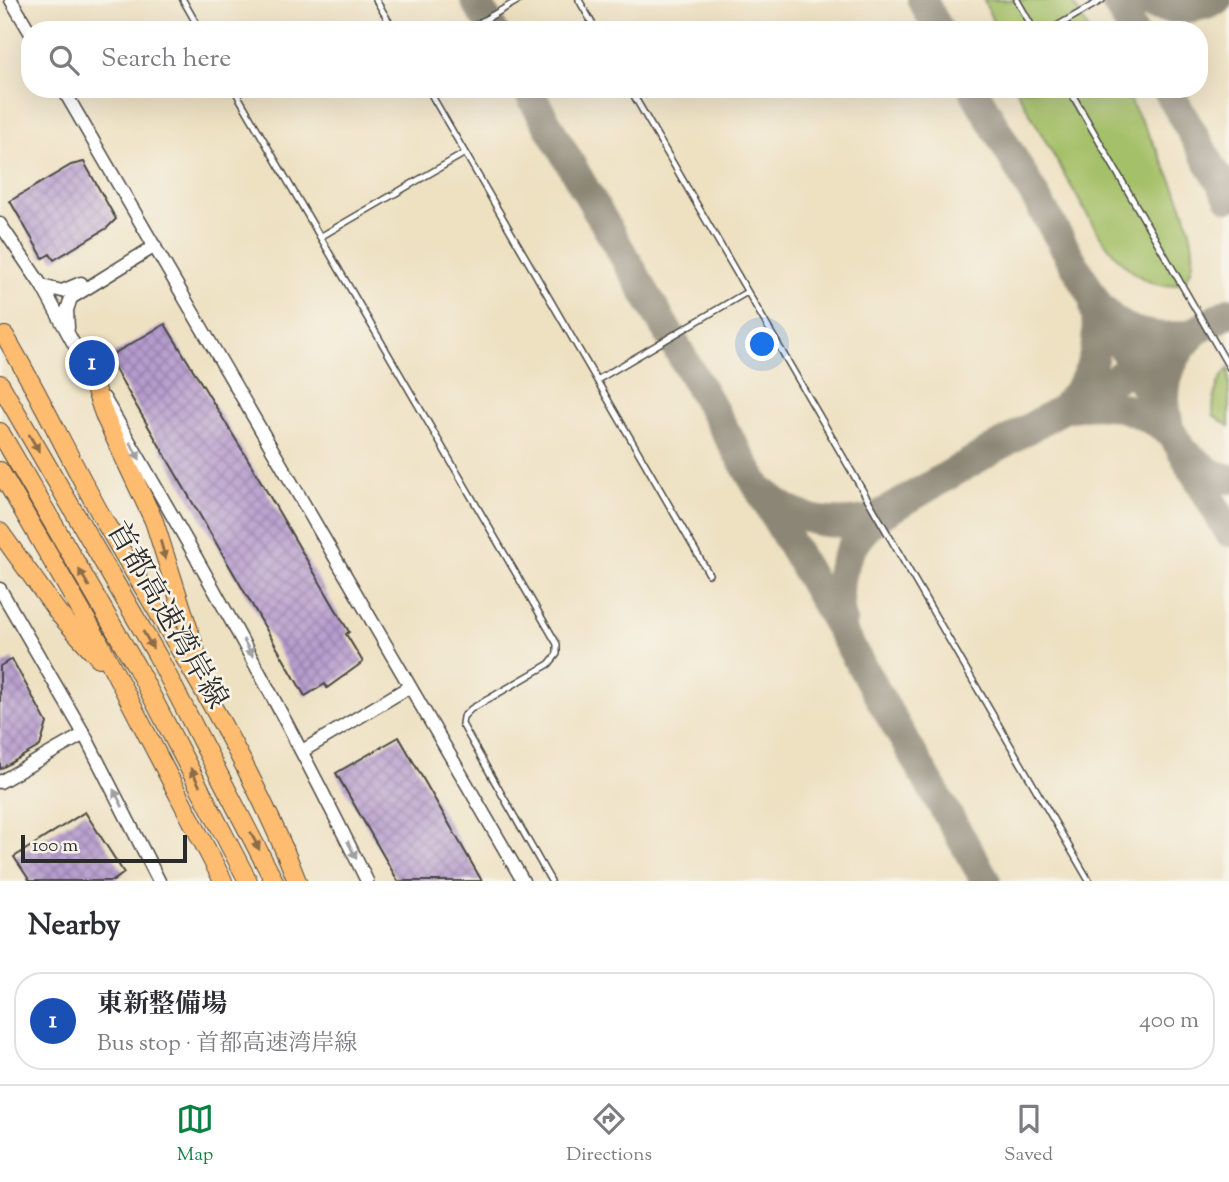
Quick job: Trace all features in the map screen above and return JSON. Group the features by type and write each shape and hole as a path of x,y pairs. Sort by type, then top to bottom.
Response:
{"highway":[{"path":"5,336 65,450 212,705 286,853 297,881"},
{"path":"90,374 105,417 158,531 212,705"},
{"name":"首都高速湾岸線","path":"0,384 163,666 274,881"},
{"name":"首都高速湾岸線","path":"0,432 136,666 248,881"},
{"path":"0,471 98,640 223,881"},
{"path":"0,532 60,614 117,679"},
{"path":"0,555 39,598 60,614"}],"street":[{"path":"11,0 23,21"},
{"path":"68,98 523,881"},
{"path":"0,224 42,286 227,609 303,750 367,881"},
{"path":"42,286 66,290 153,244"},
{"path":"69,335 66,320 71,298 153,244"},
{"path":"0,589 84,734 159,881"},
{"path":"303,750 409,687"},
{"path":"0,782 84,734"}],"lane":[{"path":"183,0 195,21"},
{"path":"376,0 389,21"},
{"path":"483,21 519,0"},
{"path":"579,0 591,21"},
{"path":"1017,0 1029,21"},
{"path":"1066,21 1102,0"},
{"path":"239,98 556,644 557,654 549,664 471,709 463,717 462,724 551,881"},
{"path":"433,98 709,574"},
{"path":"635,98 1089,881"},
{"path":"1074,98 1229,367"},
{"path":"320,237 465,153"},
{"path":"597,380 747,292"}],"green space":[{"path":"984,0 1071,0 1084,21 993,21"},
{"path":"1021,98 1128,98 1162,159 1188,222 1193,250 1190,271 1177,284 1155,284 1142,278 1125,265 1109,247 1089,218"},
{"path":"1229,368 1229,426 1213,415 1216,390"}],"building":[{"path":"84,162 116,219 107,228 54,260 50,254 43,258 10,201 71,165"},
{"path":"165,324 246,456 349,632 346,634 363,662 327,688 325,684 305,696 108,357"},
{"path":"12,659 47,723 40,746 0,769 0,666"},
{"path":"399,737 482,881 398,881 336,773"},
{"path":"85,812 124,873 113,881 30,881 14,857"}],"taxiway":[{"path":"475,0 488,21"},
{"path":"922,0 934,21"},
{"path":"1115,0 1127,21"},
{"path":"1137,0 1178,8 1218,0"},
{"path":"532,98 986,881"},
{"path":"978,98 1229,532"},
{"path":"1172,98 1229,197"},
{"path":"1068,402 1084,381 1093,357 1097,331 1094,305"},
{"path":"1105,312 1122,326 1143,334 1166,337 1188,334"},
{"path":"842,621 839,590 844,562 858,538 880,515 1229,312"},
{"path":"1168,421 1165,399 1168,377 1176,356 1190,338"},
{"path":"1073,407 1099,404 1123,408 1145,417 1167,431"},
{"path":"1188,455 1211,473 1229,479"},
{"path":"766,494 792,512 819,521 848,522 879,517"}],"place":[{"name":"東新整備場","path":"92,363"}]}
